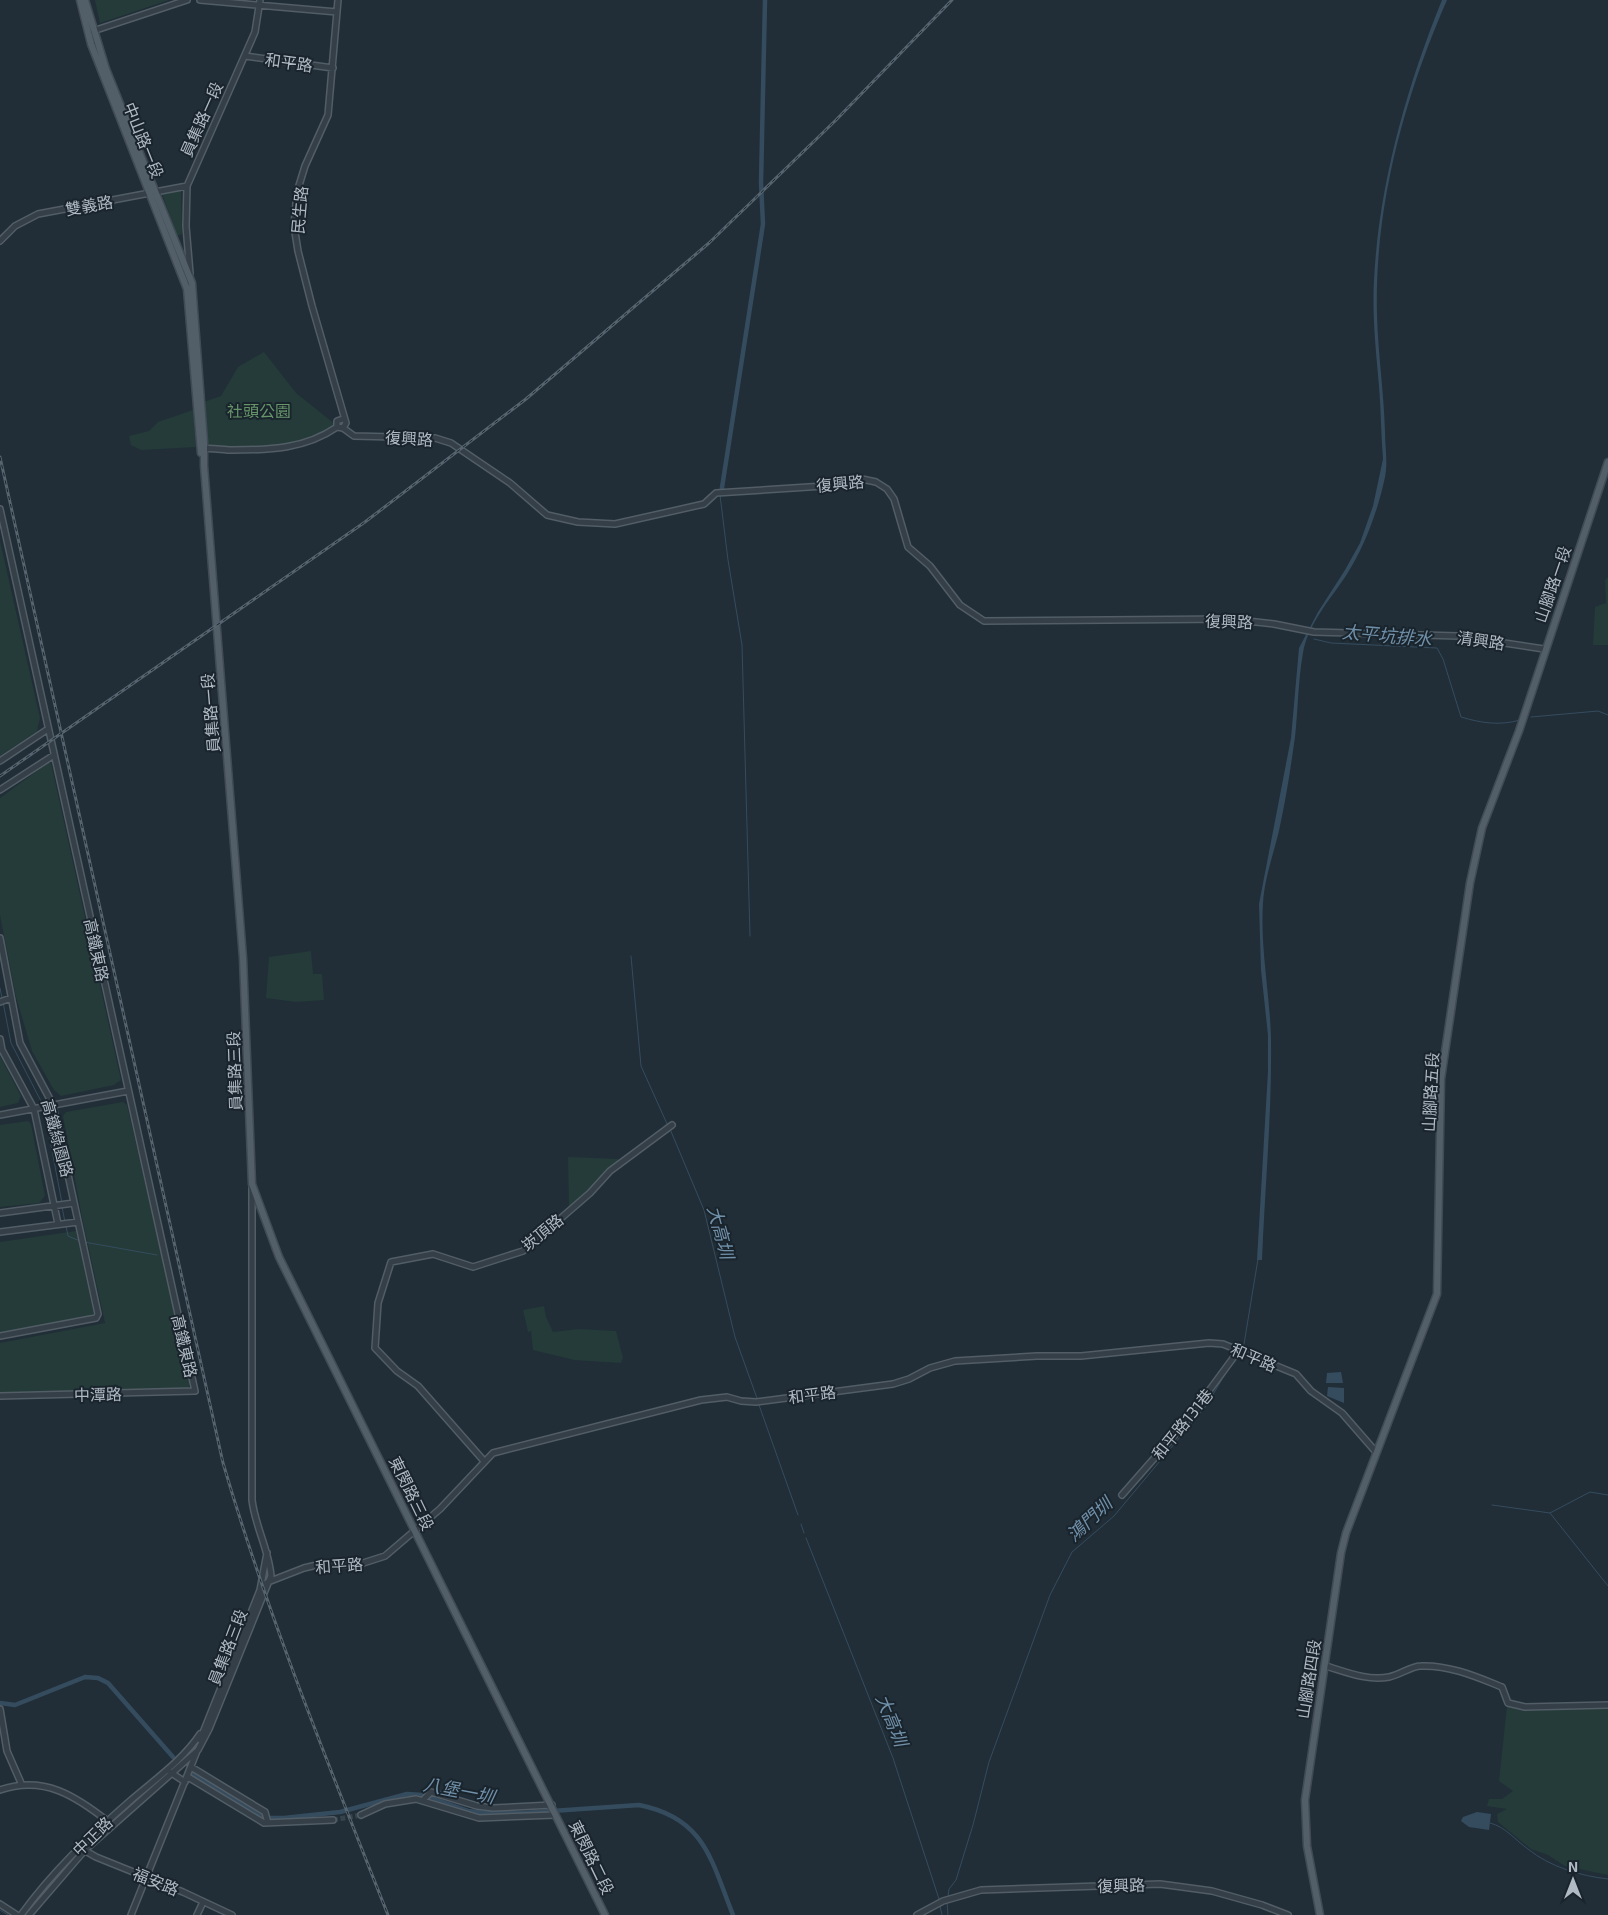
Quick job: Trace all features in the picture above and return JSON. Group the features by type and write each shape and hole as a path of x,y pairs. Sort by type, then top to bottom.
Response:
{"main road":[{"name":"中山路一段","path":"80,0 90,32 153,192 192,283"},
{"name":"中山路一段","path":"85,0 90,32"},
{"name":"中山路一段","path":"153,192 187,289"},
{"name":"員集路一段","path":"192,283 202,449"},
{"name":"員集路一段","path":"187,289 204,466 243,958"},
{"name":"山腳路一段","path":"1518,731 1608,462"},
{"name":"山腳路五段","path":"1376,1452 1437,1294 1441,1079 1470,883 1482,828 1518,731"},
{"name":"員集路三段","path":"243,958 252,1184"},
{"name":"東閔路三段","path":"252,1184 279,1257 554,1810"},
{"name":"山腳路四段","path":"1320,1915 1308,1846 1304,1808 1319,1696 1326,1666 1340,1553 1349,1522 1376,1452"},
{"name":"東閔路二段","path":"554,1810 605,1915"}],"street":[{"path":"90,32 187,0"},
{"path":"200,0 260,3 337,12"},
{"name":"民生路","path":"338,0 328,115 305,166 297,192 294,226 307,290 334,377 343,419 346,422 343,428"},
{"name":"員集路一段","path":"192,283 188,260 187,186 256,32 260,3"},
{"name":"和平路","path":"245,56 333,68"},
{"name":"雙義路","path":"0,241 15,226 38,214 187,186"},
{"path":"187,289 192,283"},
{"path":"202,449 260,450 293,447 321,438 337,427 337,420 343,419"},
{"name":"復興路","path":"337,427 343,428 354,436 435,438 451,443 510,483 547,515 578,522 615,524 704,504 716,493 824,486 862,479 876,482 887,489 894,499 908,547 930,566 960,605 984,621 1066,622 1142,618 1175,621 1229,619 1274,624 1297,629"},
{"name":"高鐵東路","path":"0,510 196,1391"},
{"name":"清興路","path":"1297,629 1314,632 1458,636 1544,649"},
{"path":"0,761 48,729"},
{"path":"0,790 54,755"},
{"name":"高鐵綠園路","path":"0,938 20,1043 53,1105 98,1314 96,1318 0,1336"},
{"path":"0,1002 11,998"},
{"name":"高鐵綠園路","path":"0,1039 2,1050 34,1109 58,1224"},
{"path":"0,1116 128,1091"},
{"name":"崁頂路","path":"484,1461 418,1386 401,1374 375,1348 378,1303 391,1262 433,1254 473,1267 522,1251 590,1193 610,1171 672,1125"},
{"name":"員集路三段","path":"198,1750 210,1729 270,1576 270,1560 254,1518 252,1500 252,1184"},
{"path":"0,1213 74,1203"},
{"path":"0,1232 78,1222"},
{"name":"和平路","path":"260,1588 268,1582 304,1568 321,1564 357,1565 385,1556 440,1508 493,1453 701,1400 727,1396 741,1401 758,1401 893,1384 930,1368 955,1361 1037,1356 1081,1356 1209,1343 1223,1344 1296,1374 1311,1390 1342,1413 1376,1452"},
{"name":"和平路131巷","path":"1122,1495 1186,1422 1241,1350"},
{"name":"中潭路","path":"0,1396 196,1391"},
{"name":"員集路三段","path":"204,1728 260,1588 267,1553"},
{"path":"1326,1666 1374,1679 1391,1676 1420,1666 1471,1674 1502,1687 1508,1703 1525,1707 1608,1705"},
{"path":"0,1709 7,1751 21,1783"},
{"path":"131,1915 198,1750 204,1728"},
{"path":"182,1759 204,1728"},
{"path":"182,1759 198,1750"},
{"name":"中正路","path":"110,1823 171,1765 182,1759"},
{"name":"中正路","path":"21,1915 58,1869 170,1772 182,1759"},
{"path":"191,1767 264,1812 268,1823"},
{"path":"170,1772 268,1823 333,1820"},
{"path":"0,1790 21,1783 33,1783 65,1794 110,1823"},
{"path":"423,1800 431,1792 477,1806 554,1810"},
{"path":"360,1815 401,1800 423,1800 479,1818 554,1810"},
{"name":"中正路","path":"29,1915 82,1848"},
{"name":"福安路","path":"82,1848 232,1915"},
{"name":"復興路","path":"918,1915 944,1901 981,1890 1160,1884 1212,1890 1288,1915"},
{"path":"197,1915 203,1902"},
{"path":"0,1904 17,1915"}],"green space":[{"path":"95,0 169,0 100,23"},
{"path":"181,188 182,234 177,236 161,191"},
{"name":"社頭公園","path":"264,352 296,393 336,425 321,438 293,447 204,448 201,403 221,396 238,367"},
{"path":"193,410 196,447 141,450 131,445 129,436 149,431 158,422"},
{"path":"0,541 40,718 37,731 0,756"},
{"path":"1608,577 1608,645 1593,645 1595,607 1606,603 1605,580"},
{"path":"48,763 51,763 121,1080 114,1085 61,1096 54,1090 32,1051 16,997 0,915 0,798"},
{"path":"311,951 313,974 322,974 324,1000 296,1002 266,998 269,957"},
{"path":"0,1056 21,1096 18,1103 0,1107"},
{"path":"123,1102 127,1105 191,1383 188,1388 0,1393 0,1343 105,1323 63,1116 66,1112"},
{"path":"28,1121 31,1124 45,1196 39,1203 0,1207 0,1125"},
{"path":"568,1157 618,1159 618,1162 592,1189 569,1208"},
{"path":"76,1231 94,1315 0,1333 0,1242"},
{"path":"544,1306 546,1317 553,1332 579,1329 616,1331 623,1358 621,1363 574,1360 533,1350 531,1331 528,1332 523,1310"},
{"path":"1507,1706 1524,1711 1608,1708 1608,1875 1565,1866 1548,1855 1531,1849 1498,1822 1497,1814 1507,1809 1487,1806 1489,1799 1502,1799 1513,1791 1499,1781"}],"water":[{"path":"1442,0 1447,0 1405,114 1386,194 1381,234 1377,274 1377,315 1384,417 1385,477 1375,515 1360,552 1315,621 1306,642 1301,664 1295,737 1287,790 1264,892 1262,920 1270,1022 1271,1067 1262,1260 1257,1260 1268,1071 1268,1035 1261,970 1259,904 1291,738 1299,648 1318,612 1360,543 1373,506 1383,459 1374,306 1377,244 1388,173 1396,137 1417,68"},
{"path":"1341,1372 1343,1383 1326,1383 1327,1373"},
{"path":"1328,1387 1344,1388 1344,1403 1327,1396"},
{"path":"1477,1812 1491,1814 1489,1830 1469,1827 1461,1821 1463,1817"}],"waterway":[{"path":"721,494 763,224 761,183 765,0"},
{"path":"720,495 728,560 742,645 750,936"},
{"name":"太平坑排水","path":"1314,639 1331,643 1437,648 1443,659 1461,717 1490,723 1520,720"},
{"name":"太平坑排水","path":"1531,717 1598,711 1608,715"},
{"name":"大高圳","path":"631,956 641,1066 668,1126"},
{"path":"0,988 2,998"},
{"path":"3,1002 11,1043 43,1105"},
{"path":"44,1108 62,1203"},
{"name":"大高圳","path":"670,1129 704,1210 735,1337 758,1401"},
{"path":"62,1207 65,1222"},
{"path":"66,1226 68,1236 80,1241"},
{"path":"84,1242 157,1255"},
{"name":"鴻門圳","path":"1240,1350 1244,1344 1258,1259"},
{"name":"鴻門圳","path":"948,1897 949,1889 956,1880 973,1825 989,1762 1050,1595 1072,1552 1114,1516 1206,1406 1230,1366"},
{"name":"大高圳","path":"759,1405 798,1515"},
{"path":"1550,1513 1590,1492 1608,1495"},
{"path":"1492,1505 1550,1513 1608,1586"},
{"name":"大高圳","path":"801,1524 804,1533"},
{"name":"大高圳","path":"806,1538 893,1758 939,1899"},
{"name":"八堡一圳","path":"0,1703 15,1705 85,1677 98,1678 108,1683 173,1757"},
{"name":"八堡一圳","path":"194,1774 263,1818 284,1818 340,1812 407,1794 422,1795 468,1811 486,1813 523,1813 639,1805 661,1811 678,1820 692,1831 711,1859 733,1915"},
{"path":"1490,1823 1501,1827 1537,1855 1556,1866 1587,1876 1608,1879"},
{"name":"鴻門圳","path":"947,1901 948,1915"},
{"name":"大高圳","path":"940,1906 942,1915"},
{"path":"0,1910 8,1915"}],"tunnel":[{"path":"333,1820 361,1815"}],"railway":[{"path":"0,776 365,522 526,399 709,243 836,120 952,0"},
{"path":"0,457 223,1463 279,1634 388,1915"}]}
